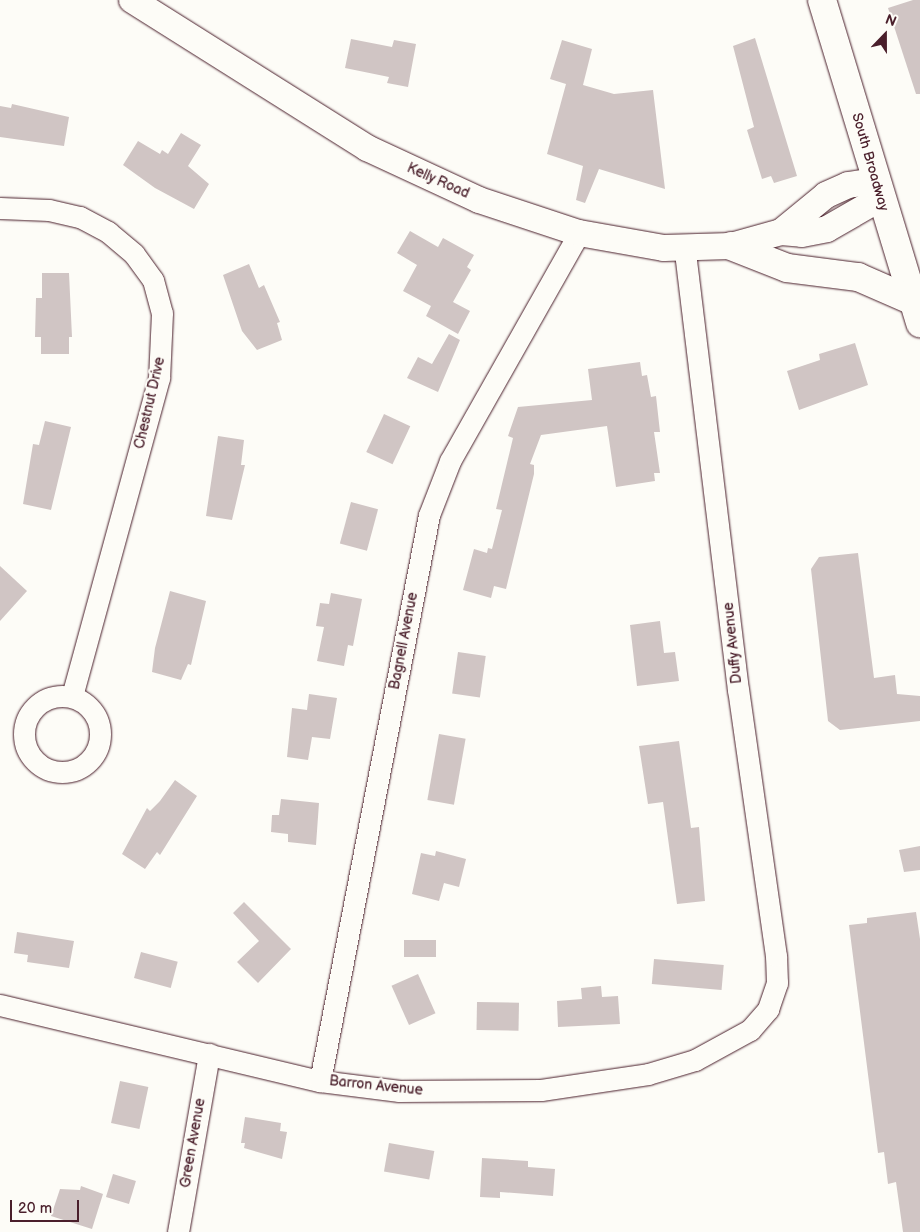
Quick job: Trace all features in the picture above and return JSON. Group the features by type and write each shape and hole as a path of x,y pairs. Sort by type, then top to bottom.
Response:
{"main road":[{"name":"South Broadway","path":"822,0 916,312"},
{"path":"731,246 787,268 858,277 916,312"}],"street":[{"name":"Kelly Road","path":"132,0 367,148 480,200 579,233 641,246 685,249 731,246 781,232 802,234 827,229 878,190"},
{"name":"Chestnut Drive","path":"0,208 49,210 80,217 108,232 134,254 153,280 162,313 159,378 72,696"},
{"name":"Bagnell Avenue","path":"320,1080 429,515 450,461 579,233"},
{"name":"Duffy Avenue","path":"685,249 738,690 776,956 776,983 768,1009 750,1030"},
{"name":"Barron Avenue","path":"0,1005 320,1080 399,1091 541,1090 648,1074 695,1060 750,1030"},
{"name":"Green Avenue","path":"178,1232 208,1054"}],"building":[{"path":"913,0 920,0 920,94 916,94 888,8"},
{"path":"755,38 797,176 774,183 771,176 762,179 747,130 754,127 733,46"},
{"path":"351,39 392,47 394,40 416,44 408,87 387,83 389,77 345,68"},
{"path":"562,40 592,49 583,85 614,94 653,90 665,189 599,169 585,203 576,200 583,166 547,154 566,84 550,79"},
{"path":"12,104 69,117 64,146 0,137 0,106 11,108"},
{"path":"181,133 201,145 188,166 209,184 194,209 155,188 123,165 138,141 160,154 162,150 168,154"},
{"path":"410,231 438,247 443,238 474,255 467,267 471,270 453,302 470,311 458,334 426,316 431,306 403,291 417,265 397,253"},
{"path":"249,264 259,288 264,285 280,322 277,323 282,340 257,350 242,331 223,275"},
{"path":"42,273 69,273 72,337 69,337 69,354 41,354 41,337 35,337 36,298 42,298"},
{"path":"449,334 460,340 438,392 407,378 418,357 432,364"},
{"path":"855,343 868,385 799,410 787,371 820,360 819,354"},
{"path":"640,362 642,376 647,375 651,397 656,396 660,432 654,432 660,473 654,473 655,481 616,487 607,426 541,435 530,464 534,465 534,474 506,589 494,586 491,598 463,590 474,549 487,553 488,548 492,549 502,510 496,509 513,438 508,436 518,407 592,400 588,369"},
{"path":"384,414 410,426 393,464 366,452"},
{"path":"45,421 71,427 51,510 23,504 33,444 39,445"},
{"path":"218,436 244,440 241,465 245,465 232,520 206,516"},
{"path":"351,502 378,509 367,551 340,544"},
{"path":"858,553 874,678 895,675 897,694 920,696 920,721 840,730 828,721 811,569 819,557"},
{"path":"0,566 27,591 0,621"},
{"path":"170,591 206,601 191,665 188,664 181,680 152,672 155,648"},
{"path":"331,593 362,599 353,646 348,645 344,666 317,661 324,627 316,626 320,603 329,604"},
{"path":"660,621 664,653 675,652 679,681 637,686 630,625"},
{"path":"458,652 486,656 480,697 452,694"},
{"path":"309,694 337,698 330,739 312,737 308,760 287,757 292,708 307,710"},
{"path":"439,734 466,739 454,805 427,800"},
{"path":"679,741 691,828 699,827 705,901 677,904 663,802 648,804 639,746"},
{"path":"175,780 197,796 160,855 157,852 145,869 122,854 147,808 150,811 160,801"},
{"path":"281,799 319,803 316,845 288,842 288,834 271,832 272,815 279,815"},
{"path":"920,846 920,870 904,872 899,850"},
{"path":"436,851 466,859 459,887 444,883 439,901 412,894 421,853 435,856"},
{"path":"244,902 291,949 258,983 237,962 259,941 233,913"},
{"path":"916,912 920,939 920,1232 903,1232 896,1182 888,1184 884,1152 878,1153 849,925 867,923 867,918"},
{"path":"17,932 74,941 69,968 27,962 28,955 14,953"},
{"path":"404,940 436,940 436,957 404,957"},
{"path":"141,952 178,962 171,988 134,978"},
{"path":"654,959 724,965 722,990 652,984"},
{"path":"418,974 435,1013 409,1025 392,986"},
{"path":"601,986 602,997 618,996 620,1024 558,1027 557,1001 582,999 581,988"},
{"path":"477,1002 519,1003 519,1031 477,1030"},
{"path":"120,1081 148,1087 139,1129 111,1123"},
{"path":"245,1117 281,1123 280,1131 287,1132 282,1159 244,1148 245,1143 241,1143"},
{"path":"389,1143 434,1151 429,1180 384,1172"},
{"path":"482,1158 528,1161 528,1167 555,1169 553,1196 500,1192 500,1198 480,1197"},
{"path":"113,1174 136,1181 129,1204 106,1197"},
{"path":"81,1186 103,1194 92,1229 51,1216 60,1189 80,1190"}]}
